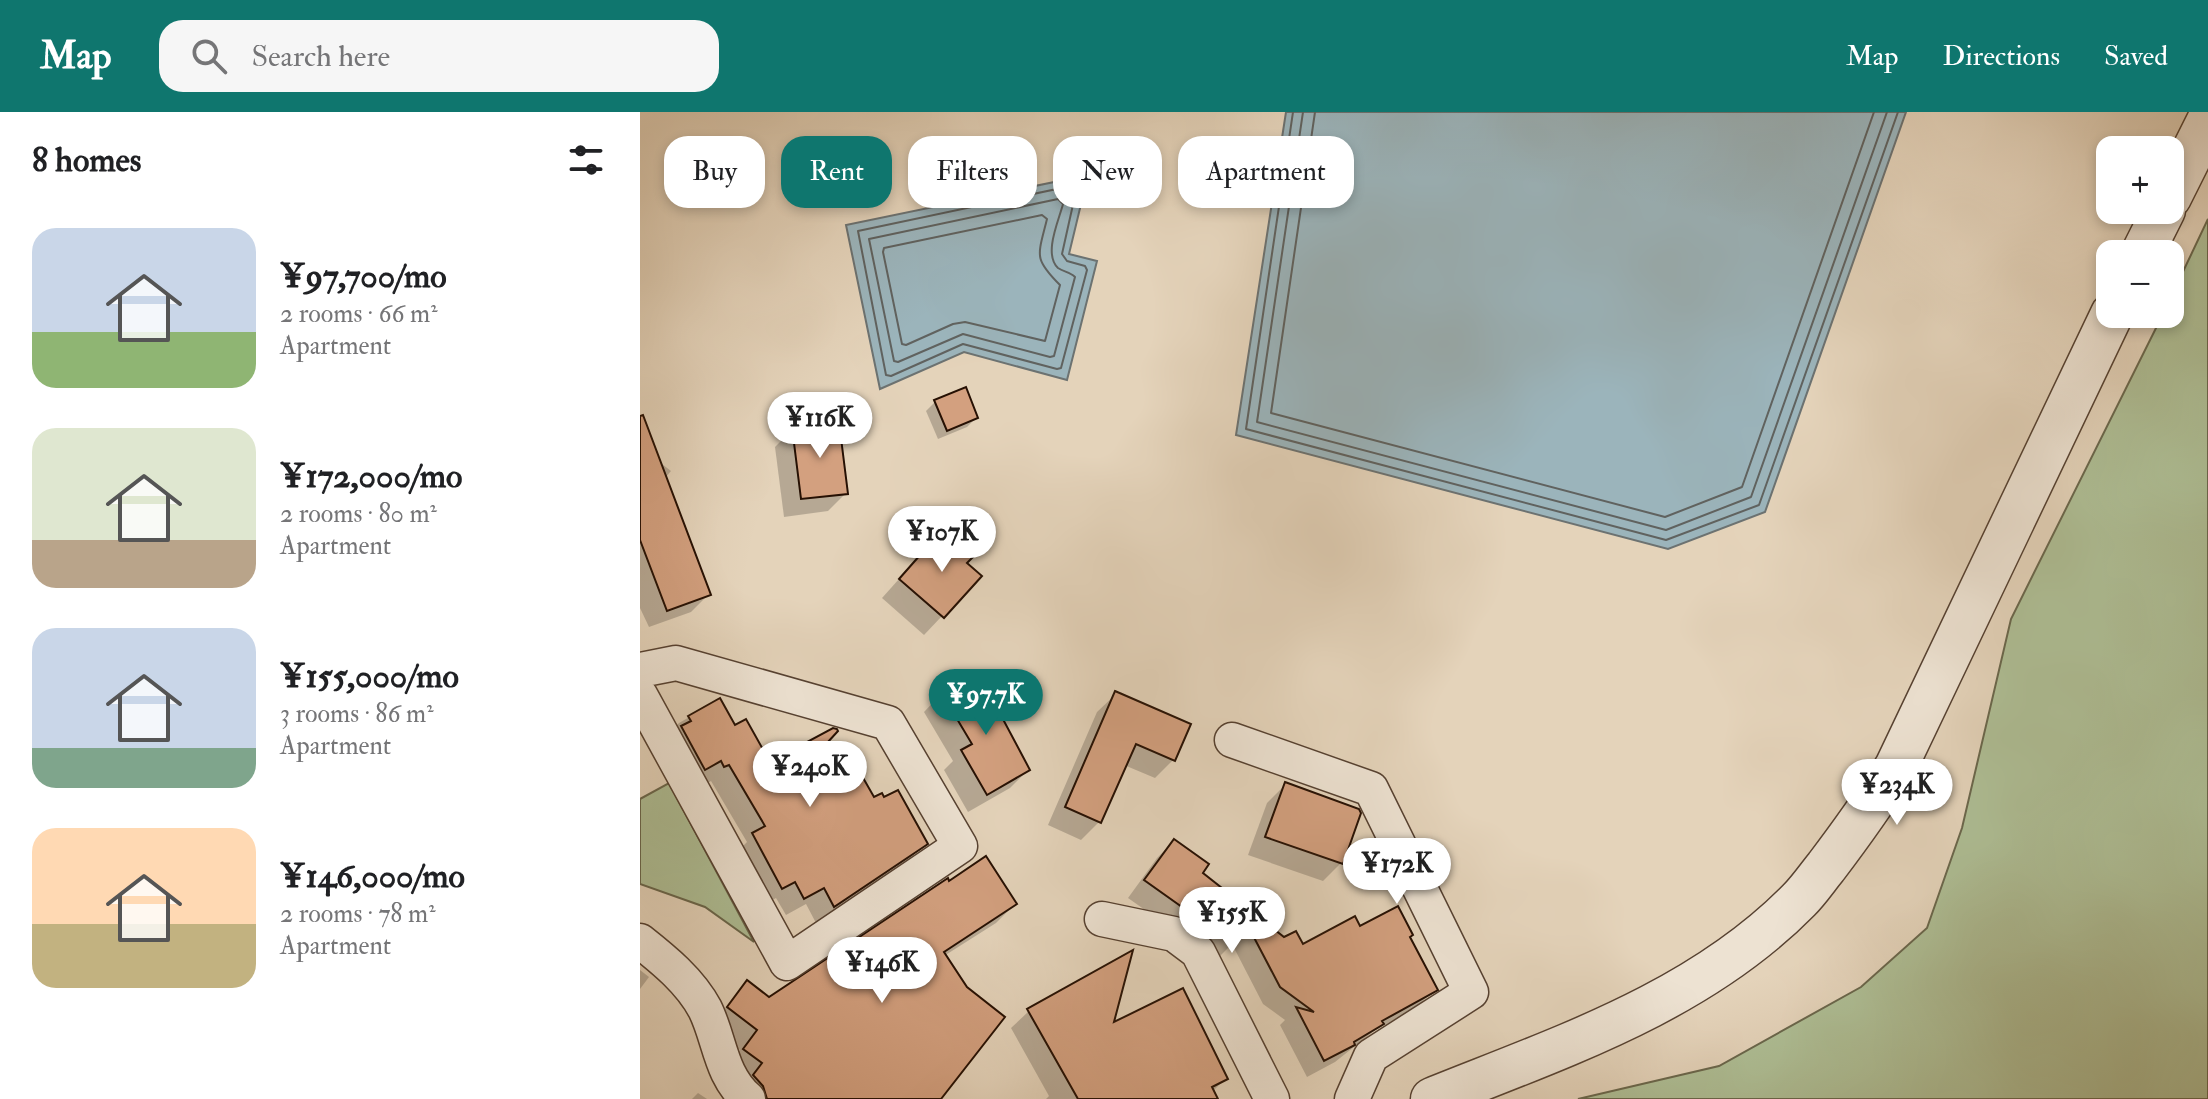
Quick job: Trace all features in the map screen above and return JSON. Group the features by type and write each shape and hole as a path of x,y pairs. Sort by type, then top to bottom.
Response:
{"street":[{"path":"2184,169 2208,121"},
{"path":"1432,1099 1626,1021 1685,988 1738,952 1800,900 1863,819 1896,767 2105,328"},
{"path":"640,670 676,663 888,723 960,846 787,963 640,695"},
{"path":"1232,740 1371,789 1471,992 1371,1056 1352,1099"},
{"path":"1102,919 1174,934 1198,952 1272,1099"},
{"path":"640,941 674,967 705,1009 723,1065 748,1099"}],"green space":[{"path":"2208,219 2208,1099 1578,1099 1719,1066 1861,987 1927,928 1962,828 2011,619 2156,328 2184,328 2184,270"},
{"path":"669,783 754,942 705,907 640,884 640,799"}],"water":[{"path":"1286,112 1906,112 1765,512 1668,549 1236,435 1271,208 1354,208 1354,136 1282,136"},
{"path":"1053,182 1053,208 1080,208 1069,254 1097,261 1067,380 964,352 880,389 846,225 928,208 1037,208 1037,186"}],"building":[{"path":"966,387 978,418 947,431 934,400"},
{"path":"643,415 711,595 667,611 640,540 640,416"},
{"path":"839,422 848,494 801,499 792,427"},
{"path":"943,529 974,556 967,563 982,576 944,618 899,579"},
{"path":"960,681 988,691 1030,770 987,795 961,750 972,744 941,692"},
{"path":"1115,691 1191,724 1175,761 1136,744 1101,823 1065,807"},
{"path":"720,698 735,725 746,719 770,762 833,728 837,729 795,778 846,748 874,797 882,793 884,797 898,790 928,844 834,907 824,888 804,899 795,882 782,889 752,833 765,826 729,765 724,767 721,761 705,770 681,726 691,721 688,716"},
{"path":"1285,782 1359,809 1361,813 1343,864 1265,837"},
{"path":"1174,839 1209,864 1203,873 1284,937 1296,931 1303,944 1355,916 1360,926 1398,906 1413,935 1410,937 1438,990 1382,1021 1384,1024 1354,1042 1355,1045 1324,1061 1296,1007 1314,1012 1280,987 1248,926 1234,944 1144,880"},
{"path":"986,856 1017,904 944,952 967,987 1005,1017 941,1099 767,1099 763,1086 753,1075 762,1063 743,1049 757,1030 727,1007 747,980 769,997"},
{"path":"1133,950 1114,1022 1183,988 1228,1079 1212,1087 1218,1099 1078,1099 1027,1009"}]}
